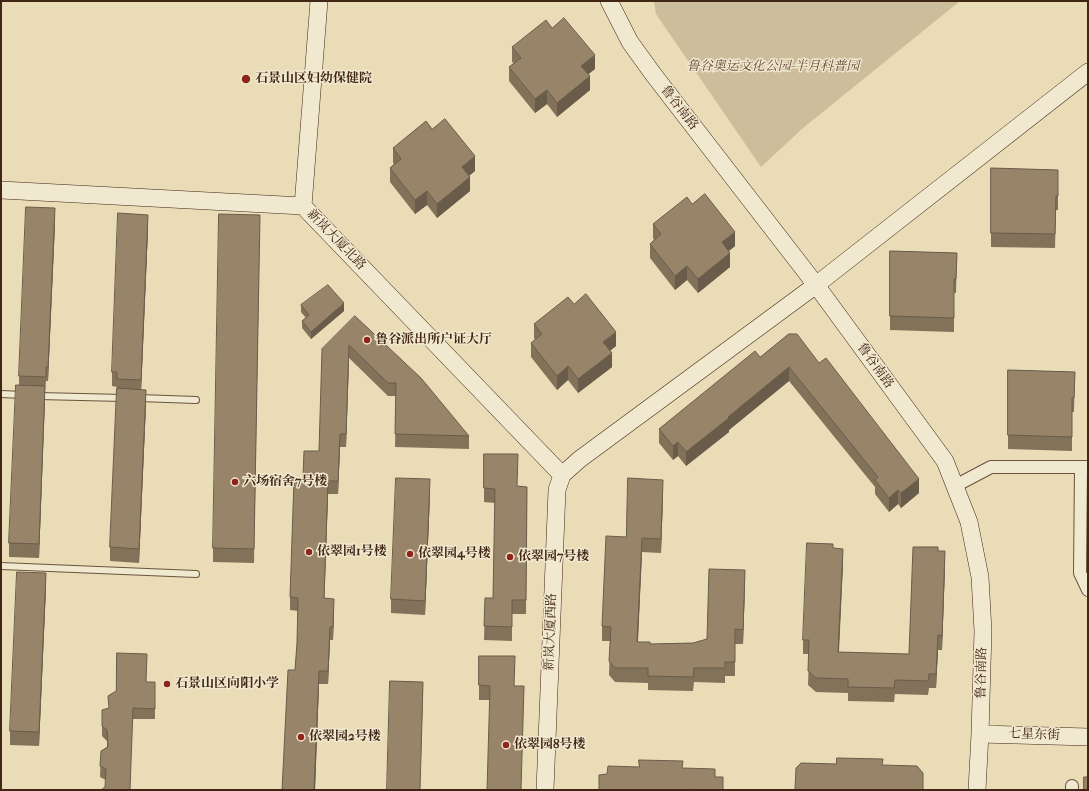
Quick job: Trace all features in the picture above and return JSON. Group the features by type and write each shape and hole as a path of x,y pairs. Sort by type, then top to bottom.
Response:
{"street":[{"path":"302,206 319,1"},
{"name":"鲁谷南路","path":"609,1 630,42 649,68 816,285 945,460 969,522 980,577 983,631 980,734 976,790"},
{"path":"562,475 586,455 816,285 1088,72"},
{"name":"新岚大厦北路","path":"1,190 302,206 562,475"},
{"path":"955,486 991,467 1085,468 1080,573 1088,590"},
{"name":"新岚大厦西路","path":"545,790 557,490 562,475"},
{"name":"七星东街","path":"980,734 1088,737"}],"lane":[{"path":"1,394 196,400"},
{"path":"1,566 196,574"}],"green space":[{"name":"鲁谷奥运文化公园-半月科普园","path":"654,1 960,1 803,128 761,167 656,14"}],"building":[{"path":"564,18 595,55 581,66 590,76 557,103 547,90 535,99 509,67 521,58 512,47 546,20 552,28"},
{"path":"445,119 475,156 462,167 470,177 437,204 427,191 415,200 390,168 401,159 393,148 426,121 432,129"},
{"path":"991,168 1058,170 1058,196 1056,196 1055,234 991,233"},
{"path":"705,194 735,232 722,242 730,253 698,279 687,266 675,276 650,244 661,234 653,224 687,197 692,204"},
{"path":"26,207 55,208 48,367 46,367 46,377 19,376"},
{"path":"118,213 148,215 141,380 117,379 117,372 112,372"},
{"path":"219,214 260,215 254,549 213,548"},
{"path":"890,251 957,253 956,279 954,279 954,318 890,316"},
{"path":"328,285 344,303 311,332 302,321 309,315 301,305"},
{"path":"586,294 616,332 603,342 612,353 578,379 568,366 557,376 531,343 542,334 534,324 568,297 574,304"},
{"path":"355,316 421,378 469,436 395,434 396,383 388,383 349,345 346,434 340,434 338,481 328,481 324,598 334,599 333,627 330,627 328,671 319,671 314,790 282,790 288,670 295,670 297,643 298,598 290,597 294,479 303,479 304,451 319,451 322,349"},
{"path":"789,334 797,334 819,363 826,358 919,479 901,493 898,490 889,498 875,480 878,477 789,367 686,452 678,442 673,446 659,429 755,351 760,357"},
{"path":"1008,370 1075,372 1074,398 1072,398 1072,437 1008,435"},
{"path":"16,385 45,386 39,544 9,543"},
{"path":"117,388 146,390 139,549 110,547"},
{"name":"依翠园7号楼","path":"484,454 518,454 517,486 527,487 526,600 512,600 512,627 484,626 485,598 493,598 495,489 484,488"},
{"name":"依翠园4号楼","path":"396,478 430,479 425,601 391,599"},
{"path":"628,478 663,480 661,539 642,538 637,642 650,642 650,644 693,643 707,639 709,569 745,570 743,630 735,629 735,662 725,662 725,668 694,668 693,677 648,676 648,668 615,668 609,661 611,627 602,626 606,536 626,537"},
{"path":"807,543 833,544 833,548 843,549 838,652 909,654 913,547 938,547 938,551 945,551 942,636 938,635 936,674 929,674 928,681 895,680 894,688 848,687 848,679 816,678 808,671 809,640 803,640"},
{"path":"17,572 46,573 39,732 10,731"},
{"path":"117,653 147,654 146,682 155,682 155,709 133,708 130,790 101,790 105,787 106,769 100,766 101,751 108,747 107,730 102,726 102,710 109,708 108,696 116,691"},
{"name":"依翠园8号楼","path":"479,656 515,656 514,686 524,686 521,790 487,790 490,686 479,685"},
{"path":"390,681 423,682 420,790 387,790"},
{"path":"837,758 883,759 882,765 917,766 923,773 923,790 795,790 796,768 801,763 836,764"},
{"path":"639,760 683,761 682,768 715,769 715,777 723,777 723,790 599,790 599,775 607,774 608,766 639,767"},
{"path":"1084,777 1088,777 1088,790 1084,790"}],"place":[{"name":"石景山区妇幼保健院","path":"246,79"},
{"name":"鲁谷派出所户证大厅","path":"367,340"},
{"name":"六场宿舍7号楼","path":"235,482"},
{"name":"依翠园1号楼","path":"309,552"},
{"name":"依翠园4号楼","path":"410,554"},
{"name":"依翠园7号楼","path":"510,557"},
{"name":"石景山区向阳小学","path":"167,684"},
{"name":"依翠园2号楼","path":"301,737"},
{"name":"依翠园8号楼","path":"506,745"}]}
